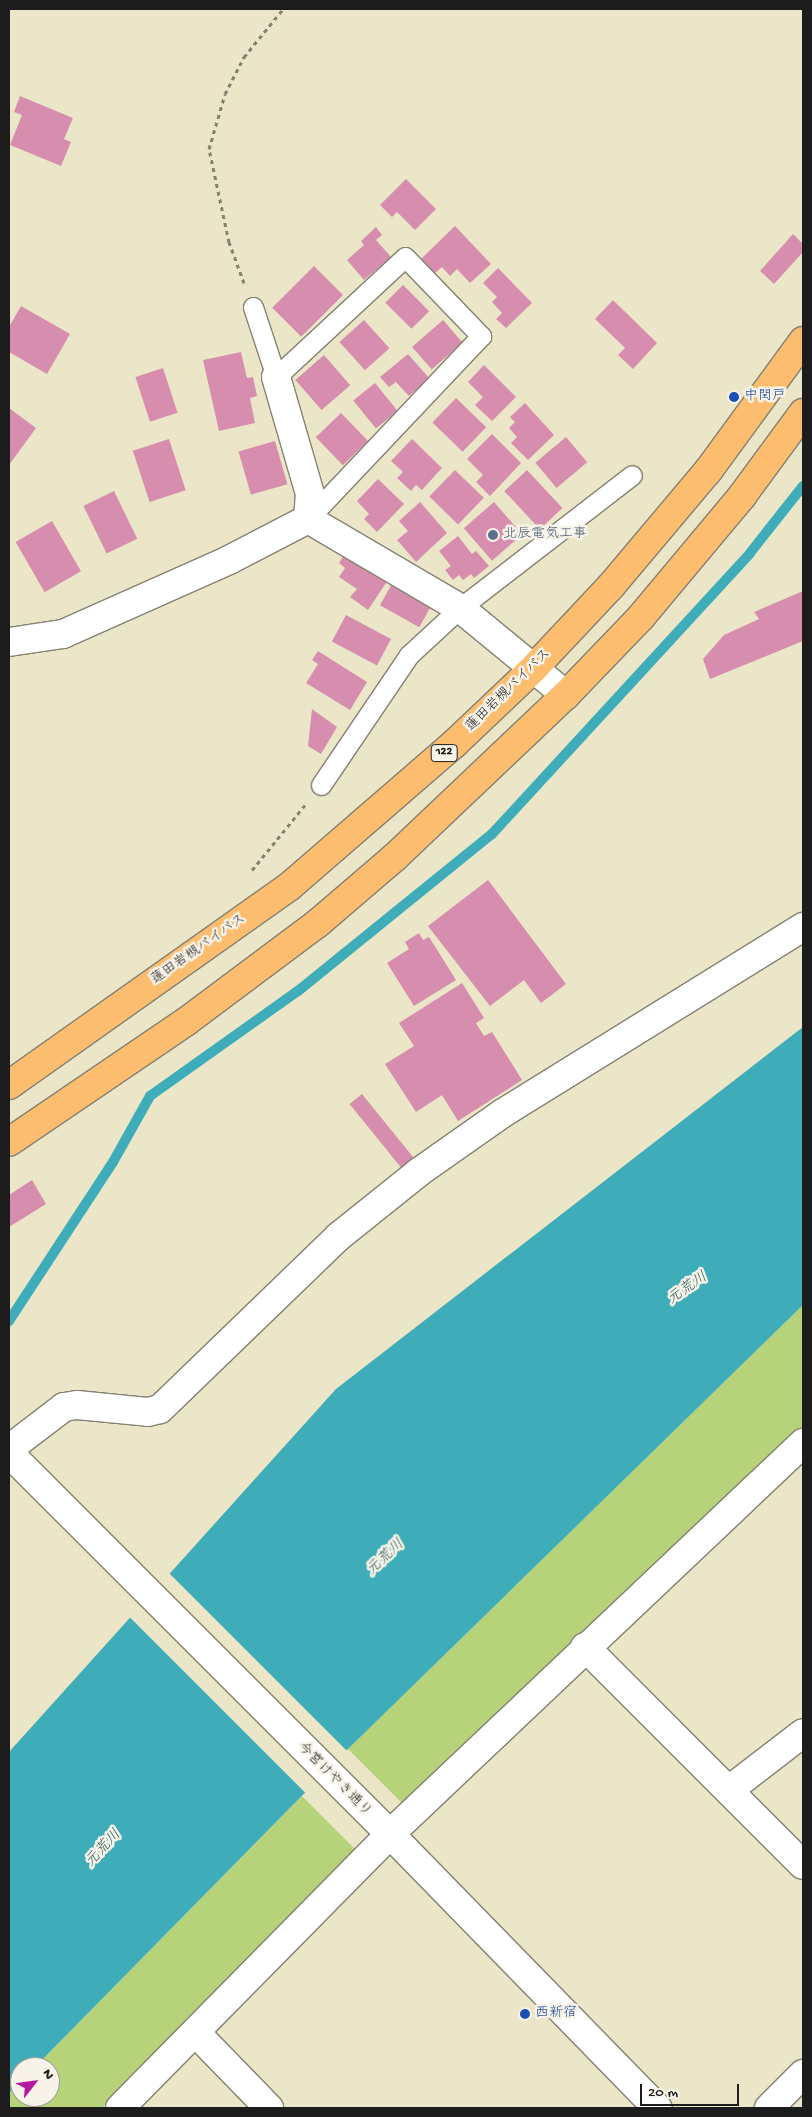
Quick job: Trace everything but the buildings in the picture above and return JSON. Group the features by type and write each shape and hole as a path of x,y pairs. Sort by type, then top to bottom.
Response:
{"highway":[{"name":"蓮田岩槻バイパス","path":"9,1085 290,886 371,818 534,668 611,586 708,471 803,341"},
{"path":"9,1142 187,1021 318,923 395,857 566,695 641,617 742,496 803,413"}],"street":[{"path":"276,377 310,494 308,519"},
{"path":"308,519 460,608 566,695"},
{"path":"9,642 63,634 230,560 308,519"},
{"path":"13,1457 64,1407 148,1412 160,1408 338,1237 419,1172 502,1112 803,928"},
{"path":"120,2108 196,2033 382,1827 586,1647 803,1443"},
{"name":"今宮けやき通り","path":"13,1457 382,1827 657,2108"},
{"path":"586,1647 803,1865"},
{"path":"729,1790 803,1733"},
{"path":"196,2033 270,2108"},
{"path":"769,2108 803,2074"}],"lane":[{"path":"253,308 276,377 405,257 481,336 308,519"},
{"path":"321,785 409,655 460,608 632,475"}],"path":[{"path":"253,308 229,242 209,149 225,94 244,57 283,9"},
{"path":"252,870 321,785"}],"green space":[{"path":"803,1305 803,1431 652,1565 405,1806 348,1749"},
{"path":"302,1796 357,1851 102,2108 9,2108 10,2092 10,2107 60,2107 60,2057 45,2057"}],"water":[{"name":"元荒川","path":"803,1027 803,1305 348,1749 45,2057 10,2057 9,2093 9,1752 336,1389"}],"pier":[{"path":"168,1572 348,1752 307,1794 126,1614"}],"waterway":[{"path":"9,1321 113,1162 150,1096 298,991 492,834 750,553 803,486"}],"place":[{"name":"中閏戸","path":"734,397"},
{"name":"北辰電気工事","path":"493,535"},
{"name":"西新宿","path":"525,2014"}]}
